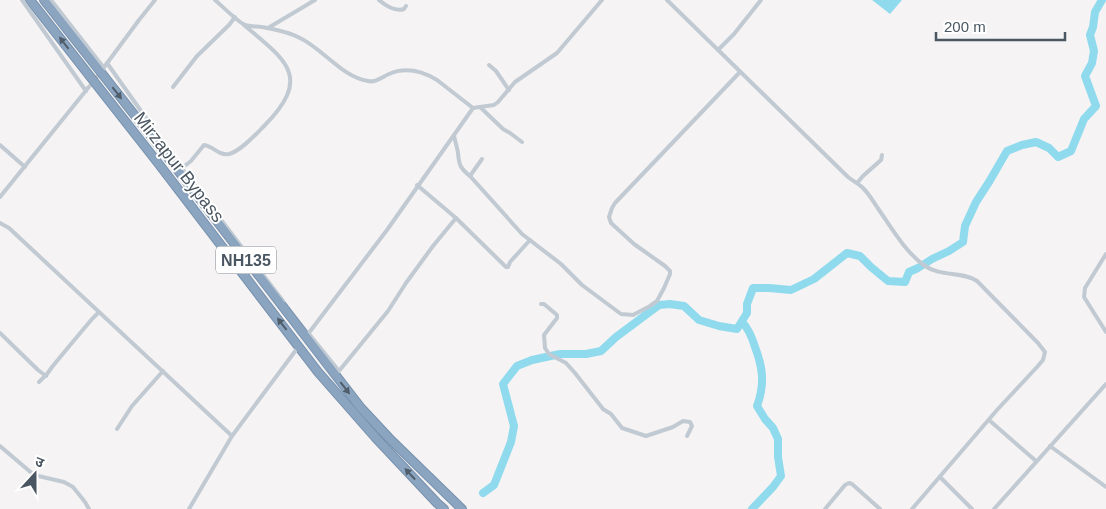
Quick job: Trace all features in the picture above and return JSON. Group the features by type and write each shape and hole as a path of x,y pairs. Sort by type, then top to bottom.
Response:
{"highway":[{"name":"Mirzapur Bypass","path":"30,0 152,155 318,372 375,437 444,509"},
{"name":"NH135","path":"44,0 361,408 462,509"}],"street":[{"path":"0,197 87,89 22,0"},
{"path":"51,0 103,69 155,0"},
{"path":"182,168 192,161 204,145 210,146 223,154 239,149 279,110 289,90 290,76 284,62 216,0"},
{"path":"268,28 315,0"},
{"path":"379,0 387,6 398,10 404,9 406,6"},
{"path":"308,334 387,230 473,108 494,105 515,82 552,58 602,0"},
{"path":"667,0 848,177 866,192 905,246 921,263 926,267 950,275 970,277 977,281 1045,352 1043,360 912,509"},
{"path":"718,50 734,34 761,0"},
{"path":"173,87 197,56 235,17"},
{"path":"244,25 268,28 301,38 346,72 368,81 373,82 390,74 407,70 430,76 473,108"},
{"path":"108,64 182,168 308,334 340,370 388,311 427,254 456,218"},
{"path":"489,65 496,71 509,90"},
{"path":"454,136 461,168 522,234 561,264 582,285 621,314 633,315 657,300 670,271 634,244 611,223 610,212 615,203 740,72"},
{"path":"480,106 503,129 522,142"},
{"path":"0,145 25,167"},
{"path":"857,183 881,160 882,155"},
{"path":"470,176 482,159"},
{"path":"417,185 456,218 508,268 510,262 530,240"},
{"path":"0,223 9,228 232,436"},
{"path":"1106,254 1085,288 1084,294 1092,311 1106,332"},
{"path":"541,304 544,304 557,315 555,321 544,335 545,348 549,354 566,363 603,409 611,414 622,428 646,436 673,427 683,421 690,422 692,426 687,436"},
{"path":"39,382 99,312"},
{"path":"0,333 46,376"},
{"path":"190,509 232,436 299,346"},
{"path":"117,429 132,406 163,371"},
{"path":"994,509 1106,384"},
{"path":"989,420 1036,462"},
{"path":"0,446 34,475 64,482 73,487 89,509"},
{"path":"1050,446 1106,487"},
{"path":"940,477 972,509"},
{"path":"824,509 849,482 880,509"}],"water":[{"path":"872,0 902,0 890,14"}],"waterway":[{"path":"483,493 494,485 511,442 514,426 503,384 517,366 532,360 560,354 586,354 601,351 616,337 659,305 684,306 699,320 737,329 747,313 747,304 753,288 791,290 814,279 847,253 860,256 888,281 905,282 909,272 963,242 965,226 976,202 1007,151 1036,142 1049,148 1058,157 1071,151 1084,119 1096,106 1085,76 1092,63 1094,51 1090,35 1095,12 1102,0"},
{"path":"742,322 747,327 760,362 762,383 757,406 773,428 778,439 781,476 752,509"}],"tunnel":[{"path":"88,88 101,72"}]}
